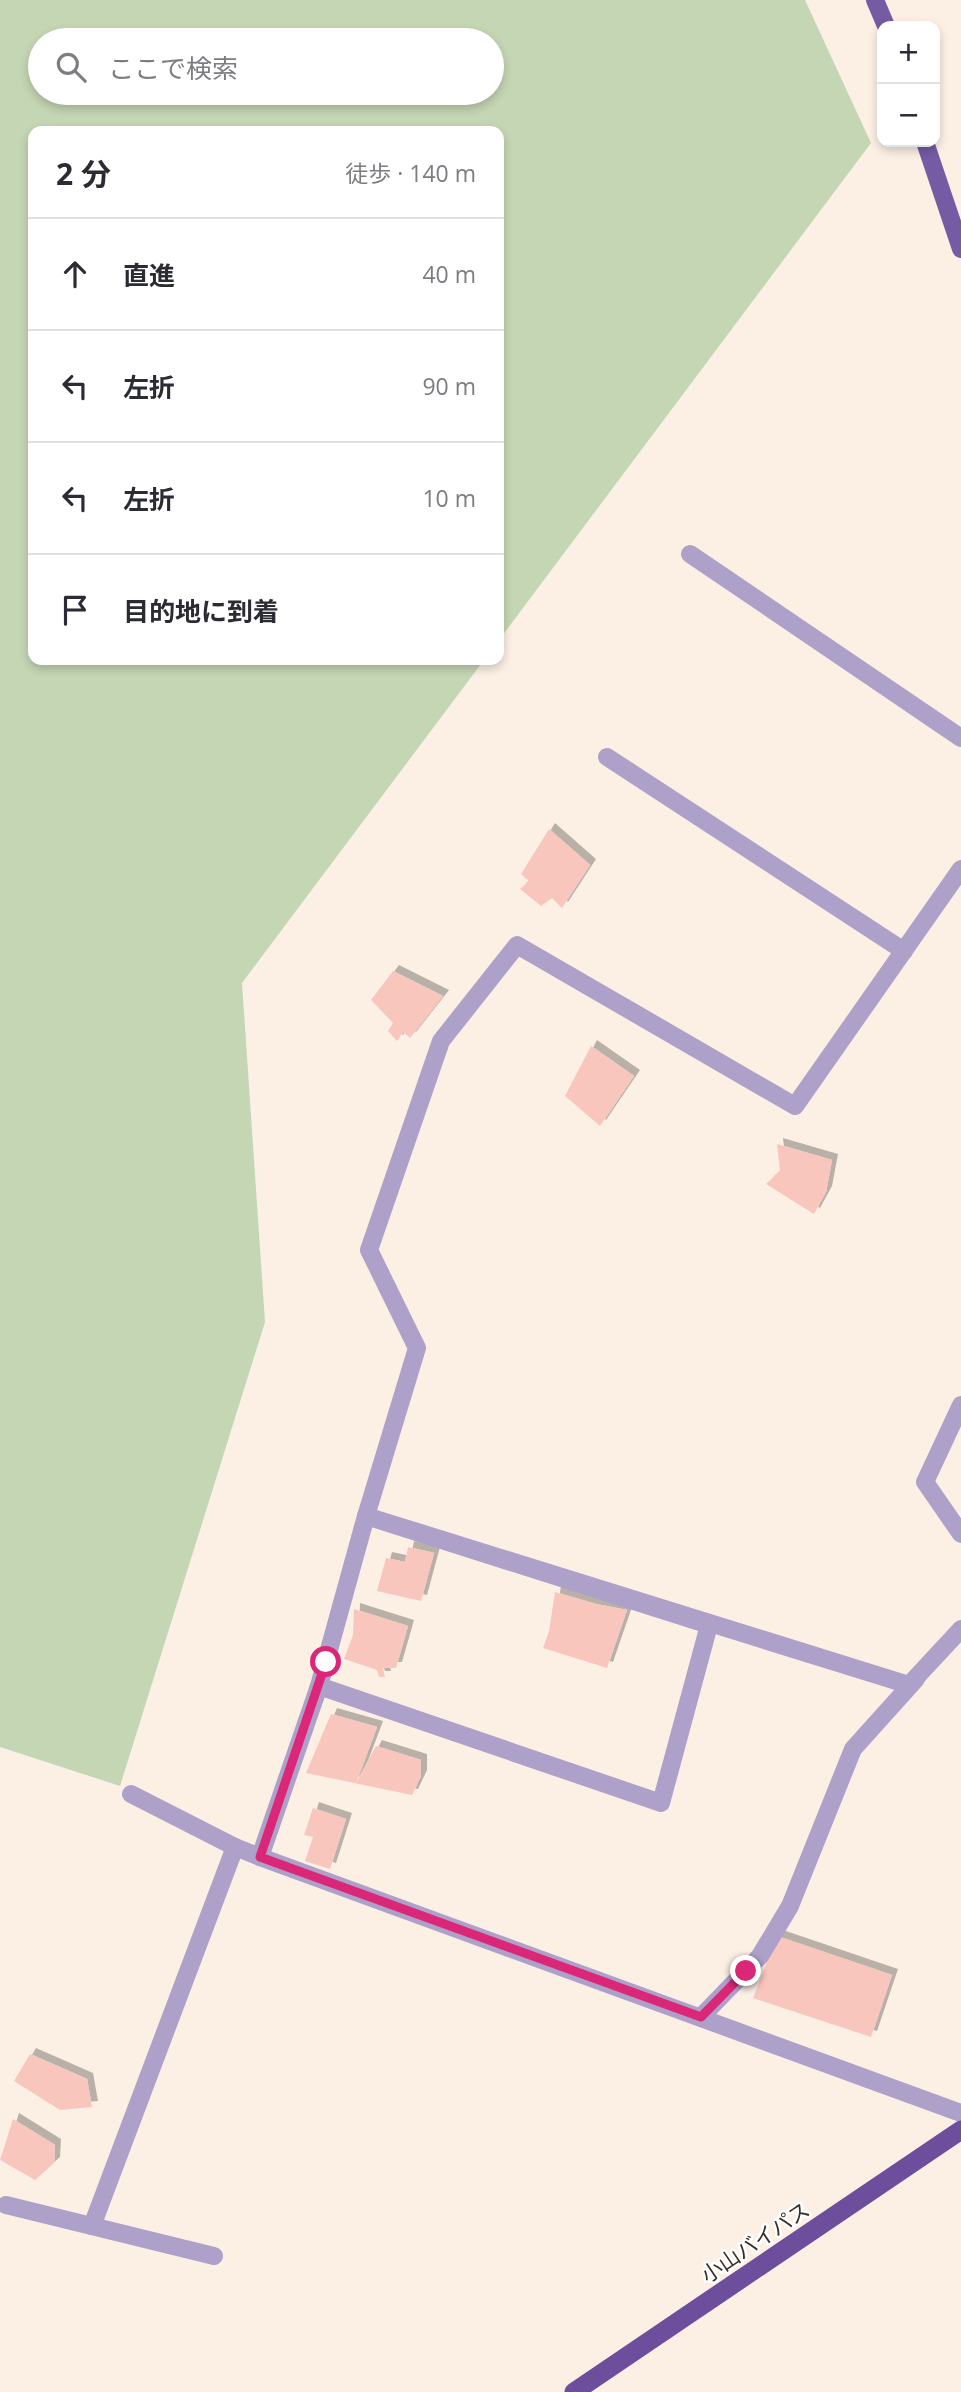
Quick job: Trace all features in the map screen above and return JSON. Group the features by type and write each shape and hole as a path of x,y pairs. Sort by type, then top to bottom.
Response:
{"highway":[{"name":"小山バイパス","path":"574,2392 961,2130"}],"main road":[{"path":"875,0 884,21"},
{"path":"927,147 961,249"}],"street":[{"path":"690,554 961,738"},
{"path":"607,757 904,951"},
{"path":"260,1857 373,1518 417,1348 369,1250 441,1041 517,946 795,1106 961,869"},
{"path":"961,1405 925,1482 961,1534"},
{"path":"373,1518 909,1685 961,1629"},
{"path":"319,1686 661,1803 709,1625 373,1518"},
{"path":"701,2017 760,1956 790,1906 853,1749 961,1629"},
{"path":"131,1794 260,1857 961,2113"},
{"path":"92,2226 235,1847"},
{"path":"6,2205 214,2256"}],"green space":[{"path":"0,0 805,0 871,143 504,633 504,126 28,126 28,665 480,665 242,983 265,1322 120,1786 0,1747"}],"building":[{"path":"549,829 590,865 562,908 552,898 541,906 520,889 529,881 521,874"},
{"path":"393,971 443,996 410,1038 403,1032 397,1041 388,1031 393,1023 371,1000"},
{"path":"591,1046 634,1076 600,1126 565,1096"},
{"path":"777,1144 832,1160 826,1192 814,1214 766,1184 780,1171"},
{"path":"408,1547 434,1553 421,1601 377,1591 386,1558 405,1562"},
{"path":"555,1592 627,1610 607,1668 543,1648 549,1631"},
{"path":"354,1609 408,1626 396,1668 383,1668 385,1677 379,1677 377,1670 344,1659 353,1635"},
{"path":"331,1714 377,1727 356,1783 376,1746 421,1760 421,1776 412,1795 306,1773"},
{"path":"313,1808 346,1819 330,1869 305,1861 313,1837 304,1835"},
{"path":"777,1936 892,1975 871,2037 753,1998"},
{"path":"30,2054 87,2079 92,2107 60,2110 14,2081"},
{"path":"13,2119 55,2145 54,2163 35,2180 0,2160"}],"route":[{"path":"326,1662 260,1857 701,2017 746,1971"}]}
